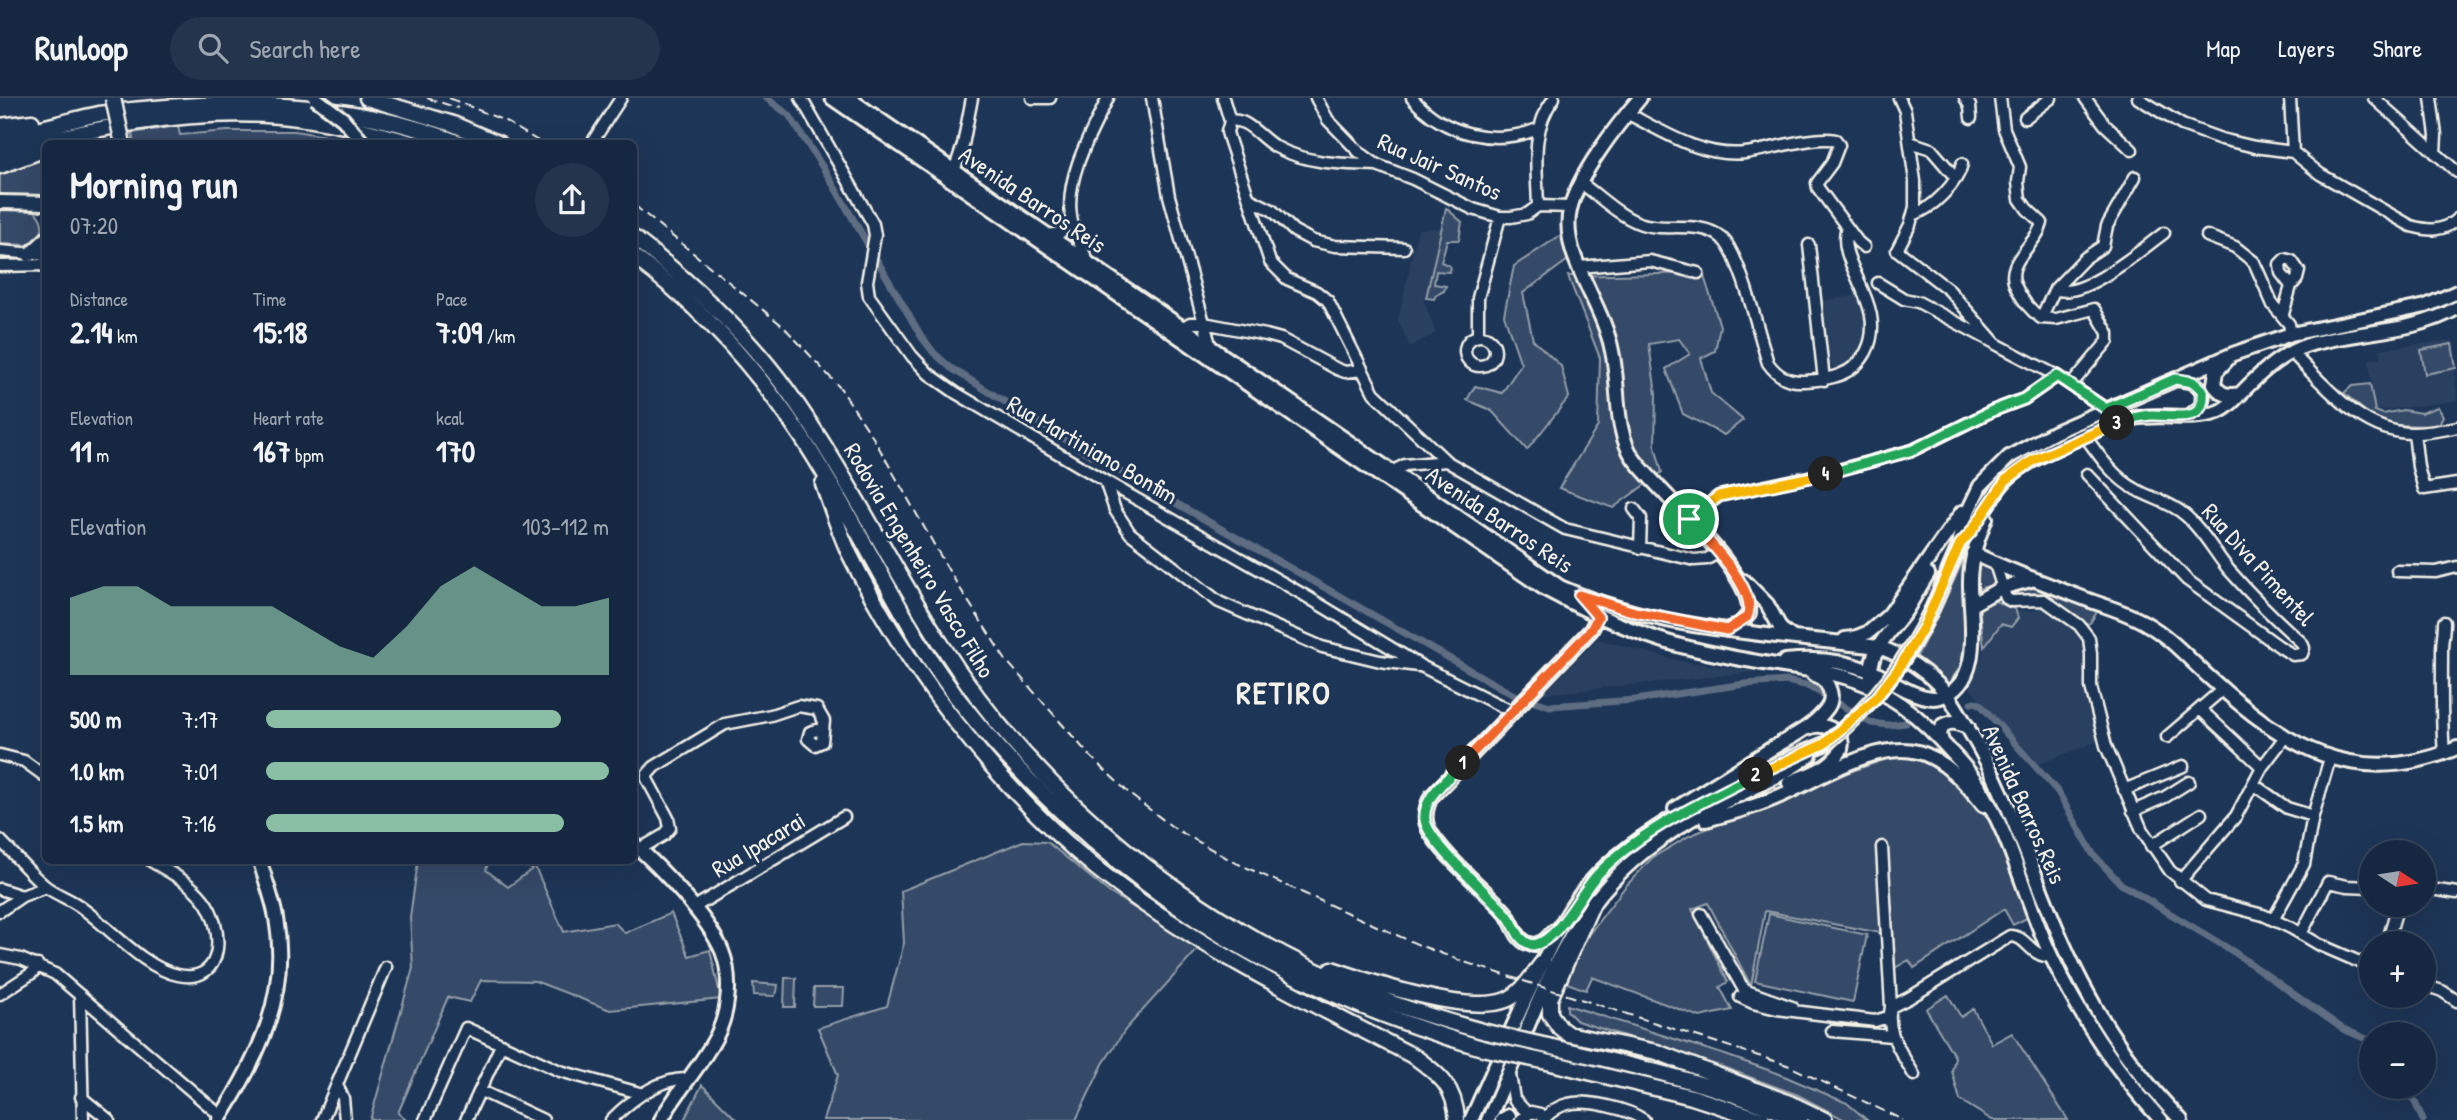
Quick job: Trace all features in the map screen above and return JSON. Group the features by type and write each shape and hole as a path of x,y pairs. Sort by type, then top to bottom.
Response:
{"highway":[{"path":"113,98 122,140"},
{"path":"367,98 453,124 491,140"},
{"path":"69,140 129,116 205,99 281,101 363,114 425,130 451,140"},
{"path":"0,138 99,113"},
{"path":"0,126 99,113 129,116 279,116 342,125 400,140"},
{"path":"53,140 89,132"},
{"path":"0,152 42,143"},
{"path":"0,166 42,150"},
{"path":"637,233 679,275"},
{"name":"Rodovia Engenheiro Vasco Filho","path":"637,240 679,275 747,340 803,412 940,643 983,705 1069,798 1126,849 1198,903 1272,948 1367,993 1435,1018 1486,1032 1668,1074 1763,1104 1800,1120"},
{"name":"Rodovia Engenheiro Vasco Filho","path":"637,259 669,286 736,351 791,422 944,681 1007,758 1079,829 1161,897 1264,962 1371,1012 1482,1048 1692,1097 1763,1120"},
{"path":"813,456 849,553 889,624 933,690 994,767 1031,808 1097,869 1164,916 1242,965 1415,1057 1433,1070 1450,1088 1455,1099 1457,1120"},
{"path":"994,767 1079,829"},
{"path":"1594,900 1550,999 1550,1014 1560,1028 1579,1037 1657,1052 1793,1104 1825,1120"},
{"path":"1272,948 1388,987 1479,1004 1504,1001 1516,994 1543,962"}],"main road":[{"path":"315,98 343,119 361,140"},
{"name":"Avenida Barros Reis","path":"832,98 1545,589 1598,617 1682,646 1836,674 1863,682 1890,696 1925,724 1976,782 2002,832 2052,957 2089,1026 2131,1086 2161,1120"},
{"name":"Avenida Barros Reis","path":"848,98 1540,575 1579,595 1635,612 1727,630 1878,647 1891,650 1915,664 1947,694 1968,727 2003,796 2081,982 2110,1034 2142,1077 2181,1120"},
{"path":"1640,98 1600,149 1570,208 1570,234 1579,267 1612,348 1626,444 1641,467 1717,553 1761,597 1781,629 1793,637"},
{"path":"0,202 40,203"},
{"path":"29,255 42,243"},
{"path":"1827,641 1854,638 1882,623 1980,486 2009,457 2055,432 2233,354 2291,334 2426,306 2457,292"},
{"path":"1508,1117 1509,1069 1572,931 1594,900 1635,859 1671,833 1696,817 1791,769 1862,713 1886,686 1912,646 1932,609 1960,544 1971,532 2000,487 2023,466 2085,436 2133,418 2149,415 2214,414 2224,409 2276,360 2291,352 2308,345 2410,325 2457,308"},
{"path":"2233,354 2216,372 2214,384 2218,392 2229,396 2241,394"},
{"path":"2175,379 2193,382 2203,391 2202,406 2189,416"},
{"path":"1960,544 1961,526 1980,486"},
{"path":"1768,663 1822,660 1871,671 1923,696 1938,697 1947,694 1960,682 1970,660 1974,628 1970,581 1973,553 2000,487"},
{"path":"1890,696 1871,678 1878,647 1907,609 1950,530"},
{"path":"1973,553 2151,626 2248,712 2285,737 2330,758 2368,765 2387,765 2409,763 2457,748"},
{"path":"1731,568 1747,594 1749,614"},
{"path":"1971,605 2001,588 2024,580 2036,580"},
{"path":"1579,595 1598,617 1591,630 1431,797 1426,809 1425,821 1436,841 1511,919 1521,939 1533,945 1539,944 1564,920 1622,847 1650,824 1795,734 1824,713 1829,706 1831,695 1824,680 1789,667"},
{"path":"1727,630 1759,610 1772,614"},
{"path":"1942,743 1940,734 1943,724 1952,722 1968,727"},
{"path":"1706,820 1829,764 1841,750 1842,740 1836,730 1830,727 1814,726 1795,734"},
{"path":"1598,874 1644,837 1687,811 1790,758 1826,743"},
{"path":"1671,833 1769,801 1873,754 1897,750 1915,751 1941,763 1978,797 2002,832"},
{"path":"637,846 693,908 714,936 726,965 727,997 719,1032 676,1076 661,1120"},
{"path":"220,1118 264,1038 275,998 279,935 261,864"},
{"path":"1471,1120 1564,920"}],"street":[{"path":"594,140 621,98"},
{"name":"Rua Martiniano Bonfim","path":"802,98 873,224 874,241 867,282 869,296 912,356 929,374 1105,481 1304,595 1421,666 1516,708"},
{"path":"954,171 963,145 972,98"},
{"path":"1032,98 1050,98"},
{"path":"1088,262 1071,220 1072,185 1087,142 1108,98"},
{"path":"1152,98 1169,196 1211,348"},
{"path":"1223,98 1230,121 1227,132 1229,139 1270,262 1287,279 1317,292 1328,301 1369,385 1380,399 1446,461 1565,529 1694,560 1707,559 1717,553"},
{"name":"Rua Jair Santos","path":"1316,98 1328,120 1359,152 1377,165 1413,179 1473,209 1500,217 1527,214 1538,206 1570,208"},
{"path":"1412,98 1446,125 1468,134 1506,138 1538,129"},
{"path":"1538,206 1538,129 1554,98"},
{"path":"1899,98 1904,106 1910,142 1915,195 1913,215 1897,250 1949,290 1996,344"},
{"path":"1965,98 1970,106 1971,118"},
{"path":"2000,98 2006,137 2020,167 2020,199 2026,209 2042,223 2040,231 2014,267 2012,279 2025,305 2041,318 2056,319 2093,309 2108,333 2108,341 2071,385"},
{"path":"2025,118 2051,98"},
{"path":"2085,98 2105,125 2132,150"},
{"path":"2138,98 2182,125 2221,139 2293,152 2319,174 2411,226 2441,230 2457,220"},
{"path":"2290,98 2293,152"},
{"path":"2374,98 2457,172"},
{"path":"2431,98 2435,153"},
{"path":"1627,113 1681,141 1713,151 1744,153 1818,139 1836,140 1839,145 1836,155 1817,185 1864,247"},
{"path":"1230,121 1244,122 1270,144 1300,157 1337,163 1377,165"},
{"path":"1910,142 1931,149 1956,178"},
{"path":"1913,215 1932,204 1956,178 1962,164"},
{"path":"2041,318 2055,289 2085,258 2103,246 2107,226 2134,177"},
{"path":"1581,183 1639,223 1659,228 1704,230 1720,237 1726,243 1739,271 1768,363 1773,371 1786,379 1796,381 1824,380 1857,366 1868,348 1872,331 1870,312 1863,287 1845,246 1847,227"},
{"path":"1250,199 1272,210 1294,231 1313,241 1335,246 1404,248"},
{"path":"1478,336 1478,298 1500,217"},
{"path":"1048,234 1060,233 1071,220"},
{"path":"2055,289 2070,291 2103,276 2122,266 2164,233"},
{"path":"2207,236 2235,247 2250,258 2273,304 2289,324 2291,334"},
{"path":"1809,245 1824,380"},
{"path":"0,251 29,255 42,261"},
{"path":"1579,267 1632,260 1650,261 1698,273"},
{"path":"0,265 42,262"},
{"path":"1878,283 1904,299 1918,302 2057,376 2106,409"},
{"path":"2283,314 2291,286"},
{"path":"1182,328 1190,323 1204,323 1276,338 1345,372 1362,370"},
{"path":"2291,352 2362,418 2379,427 2414,433 2457,427"},
{"path":"1689,519 1719,496 1827,473 1913,450 1992,411 2024,399 2057,376"},
{"path":"2414,433 2417,467 2424,489 2457,484"},
{"name":"Rua Diva Pimentel","path":"2085,436 2123,481 2172,506 2192,521 2228,569 2276,620 2302,643 2304,652 2297,655 2288,652 2187,580 2087,474"},
{"path":"1391,471 1405,466 1446,461"},
{"path":"1105,481 1115,510 1130,533 1219,602 1332,650 1380,662 1421,666"},
{"path":"1633,509 1641,518 1640,548"},
{"path":"1995,564 2004,596 2009,600 2039,598 2049,602 2079,625 2089,638 2092,696 2106,746 2151,846 2180,881 2214,904 2253,912 2359,962"},
{"path":"2397,571 2436,572 2457,567"},
{"path":"2444,622 2441,722 2444,753"},
{"path":"2166,737 2223,690"},
{"path":"637,846 664,835 670,828 668,818 647,779 654,767 725,724 799,706 812,707 821,712 824,721 821,732"},
{"path":"2201,710 2262,767"},
{"path":"2180,881 2230,825 2262,767 2285,737"},
{"path":"0,755 24,761 42,774"},
{"path":"2273,920 2304,864 2313,816 2330,758"},
{"path":"2124,790 2183,766"},
{"path":"2133,811 2165,797 2189,782"},
{"path":"2253,784 2287,808 2313,816"},
{"path":"2151,846 2201,814"},
{"name":"Rua Ipacarai","path":"693,908 844,817"},
{"path":"0,840 46,887 82,907 154,965 165,971 187,976 201,972 209,966 218,951 214,917 194,889 156,864"},
{"path":"1882,847 1892,1036 1914,1075"},
{"path":"2301,934 2326,884 2329,882 2359,887"},
{"path":"0,911 22,896 46,887"},
{"path":"0,889 22,896"},
{"path":"2436,890 2457,893"},
{"path":"1701,914 1744,990 1795,1010"},
{"path":"1740,997 1762,1006 1875,1021 2010,936 2020,937 2036,954 2052,957"},
{"path":"0,955 38,965 55,974 220,1118"},
{"path":"1,995 32,973 38,965"},
{"path":"322,1120 386,967"},
{"path":"2436,989 2457,1001"},
{"path":"80,995 83,1120"},
{"path":"425,1120 466,1028 574,1077 643,1094"},
{"path":"1832,1031 1892,1036"},
{"path":"466,1120 501,1045"},
{"path":"1508,1117 1514,1099 1513,1080 1509,1069"},
{"path":"611,1120 630,1102 676,1076"},
{"path":"337,1084 342,1093 345,1120"},
{"path":"481,1091 543,1120"},
{"path":"81,1097 109,1120"},
{"path":"1477,1105 1508,1117 1536,1112 1545,1119 1560,1106 1573,1102 1626,1111 1644,1120"}],"shaded area":[{"path":"178,126 180,135 227,131 295,131 349,140 133,140 132,133"},
{"path":"42,156 42,198 0,196 0,171"},
{"path":"0,206 35,211 41,221 42,230 31,245 0,244"},
{"path":"1446,208 1462,222 1459,240 1447,240 1441,262 1450,266 1449,272 1436,271 1434,284 1446,286 1444,291 1434,299 1426,298"},
{"path":"1440,228 1424,301 1436,333 1410,347 1398,320 1418,229"},
{"path":"1564,233 1568,260 1523,293 1533,340 1561,366 1569,397 1527,450 1491,410 1467,400 1475,386 1502,393 1521,364 1504,315 1514,266"},
{"path":"1703,273 1720,326 1715,351 1701,358 1711,393 1743,420 1724,435 1683,414 1666,369 1690,354 1679,339 1649,344 1656,394 1655,446 1662,472 1613,508 1559,488 1598,426 1600,358 1568,276"},
{"path":"1860,295 1866,325 1864,345 1850,363 1836,369 1831,366 1821,301"},
{"path":"2452,340 2457,401 2375,411 2369,359 2381,358 2380,349"},
{"path":"2452,344 2456,368 2425,374 2421,350"},
{"path":"2370,384 2375,411 2383,414 2403,410 2421,413 2438,407 2443,416 2438,426 2388,425 2375,420 2344,393 2352,386"},
{"path":"1975,534 1966,572 1966,629 1961,666 1947,685 1915,660"},
{"path":"1979,560 1993,568 1997,579 1993,585 1977,589"},
{"path":"2029,587 2049,592 2097,612 2090,623 2085,625 2042,594 2008,595 2006,590"},
{"path":"1986,599 2015,609 2018,618 2011,627 2001,624 1984,647 1979,607"},
{"path":"2042,605 2080,633 2086,665 2082,676 2098,741 2039,764 1968,686 1984,647 2002,624 2018,618 2016,610 2034,611"},
{"path":"1598,639 1676,660 1757,672 1543,694"},
{"path":"1901,754 1926,758 1974,799 1999,835 2031,916 2013,925 2004,909 1914,968 1909,960 1893,969 1886,842 1879,842 1881,933 1765,911 1751,986 1708,903 1692,909 1728,982 1720,987 1732,1010 1700,1017 1592,977 1586,990 1567,983 1574,962 1589,934 1625,887 1652,858 1689,836 1832,778"},
{"path":"1023,841 1047,842 1110,893 1199,948 1125,1030 1103,1064 1076,1120 823,1120 838,1075 818,1028 887,1006 904,943 901,891"},
{"path":"418,864 488,864 486,870 508,887 535,867 564,932 615,923 625,933 671,913 689,956 710,950 721,999 610,1010 535,981 481,980 470,1002 448,997 398,1113 406,1120 370,1120 413,968 410,917"},
{"path":"1769,914 1867,935 1853,1002 1755,981"},
{"path":"785,978 796,978 795,1007 784,1007"},
{"path":"753,983 778,985 777,992 774,996 754,995"},
{"path":"814,988 844,988 843,1006 813,1006"},
{"path":"1948,995 1961,1017 1973,1009 1992,1044 2012,1033 2068,1120 1992,1120 1960,1100 1952,1071 1955,1057 1926,1009"},
{"path":"1567,1005 1777,1073 1847,1103 1867,1120 1845,1120 1798,1095 1723,1067 1577,1021 1567,1011"},
{"path":"702,1085 737,1120 684,1120"}],"waterway":[{"path":"766,98 789,115 827,174 921,336 934,353 951,368 1077,447 1512,694 1550,706 1635,700 1745,684 1787,681 1809,686 1871,723 1906,723"},
{"path":"1971,703 1980,704 2058,792 2093,854 2121,884 2234,952 2343,1029 2359,1036"},
{"path":"2413,1099 2423,1120"}],"railway":[{"path":"427,98 458,108"},
{"path":"449,98 505,121 536,140"},
{"path":"637,207 784,327 841,389 874,439 949,571 1005,659 1090,756 1132,796 1174,828 1234,862 1419,945 1464,962 1787,1065 1903,1120"}],"district":[{"name":"RETIRO","path":"1284,692"}],"route":[{"path":"2057,376 2106,409 2175,379 2193,382 2203,391 2202,406 2189,416 2149,415 2113,424 2034,460 2013,473 1960,544 1932,609 1899,668 1862,713 1824,744 1720,793 1644,837 1598,874 1564,920 1545,940 1533,945 1526,943 1506,913 1434,838 1425,821 1427,805 1431,797 1591,630 1598,617 1587,601 1579,595 1668,620 1727,630 1747,617 1750,604 1747,594 1731,568 1689,519 1719,496 1777,485 1913,450 1992,411 2029,397 2057,376"}]}
